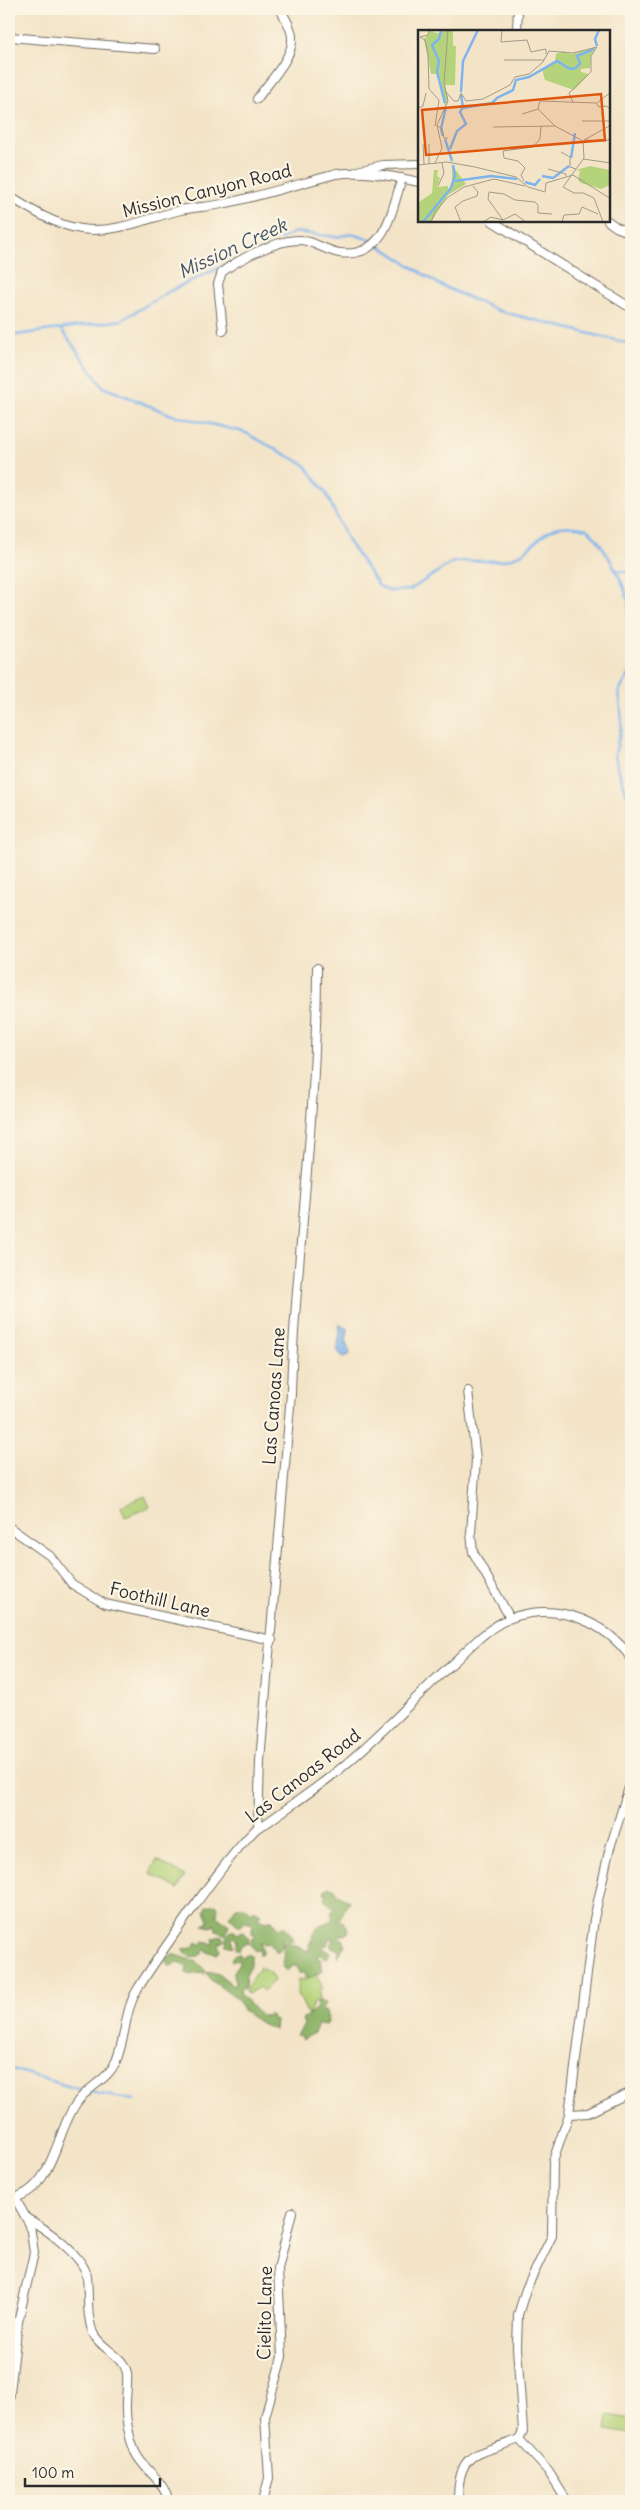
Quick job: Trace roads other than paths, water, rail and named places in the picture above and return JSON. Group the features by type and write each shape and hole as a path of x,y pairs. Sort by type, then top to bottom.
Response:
{"street":[{"path":"257,99 287,57 292,45 291,31 280,9"},
{"path":"517,30 518,9"},
{"path":"9,37 155,49"},
{"path":"350,172 382,165 418,164"},
{"name":"Mission Canyon Road","path":"9,196 38,214 74,227 118,229 182,210 222,204 350,172 418,182"},
{"path":"223,331 218,284 222,272 278,243 289,240 312,242 340,253 359,252 369,247 385,231 402,178"},
{"path":"494,222 631,308"},
{"path":"609,222 631,233"},
{"name":"Las Canoas Lane","path":"258,1827 260,1761 272,1640 312,1092 317,968"},
{"path":"468,1391 476,1459 471,1533 472,1552 510,1618"},
{"name":"Foothill Lane","path":"9,1527 50,1556 72,1584 105,1604 272,1640"},
{"name":"Las Canoas Road","path":"12,2199 30,2188 44,2173 53,2159 66,2122 77,2102 112,2068 116,2061 130,2006 158,1957 227,1862 258,1827 333,1775 368,1745 486,1633 510,1618 539,1612 577,1616 597,1625 631,1658"},
{"path":"458,2501 462,2471 470,2457 519,2439 523,2431 516,2328 526,2289 552,2236 553,2161 569,2114 594,1919 609,1851 631,1781"},
{"path":"569,2114 588,2113 631,2092"},
{"path":"9,2401 18,2322 34,2253 32,2230 12,2199"},
{"name":"Cielito Lane","path":"263,2501 269,2478 264,2417 282,2357 278,2270 292,2212"},
{"path":"26,2218 73,2253 83,2264 87,2278 88,2303 94,2334 100,2344 122,2362 126,2373 126,2406 135,2451 143,2465 164,2487 168,2501"},
{"path":"519,2439 548,2471 567,2501"}],"water":[{"path":"339,1325 348,1329 346,1342 350,1353 343,1357 337,1350 340,1333"}],"waterway":[{"name":"Mission Creek","path":"279,240 295,232 336,237 352,234 371,240 440,285 499,311 631,344"},
{"name":"Mission Creek","path":"9,336 122,320 170,291 227,264"},
{"path":"62,330 103,387 172,415 244,432 305,465 326,493 348,541 379,586 389,591 410,590 451,563 459,561 497,561 512,558 525,551 550,530 562,527 582,528 592,533 598,541 622,584 628,601 631,635"},
{"path":"616,570 631,573"},
{"path":"631,672 619,691 622,723 615,755 631,806"},
{"path":"9,2068 84,2091"},
{"path":"89,2092 135,2100"}]}
